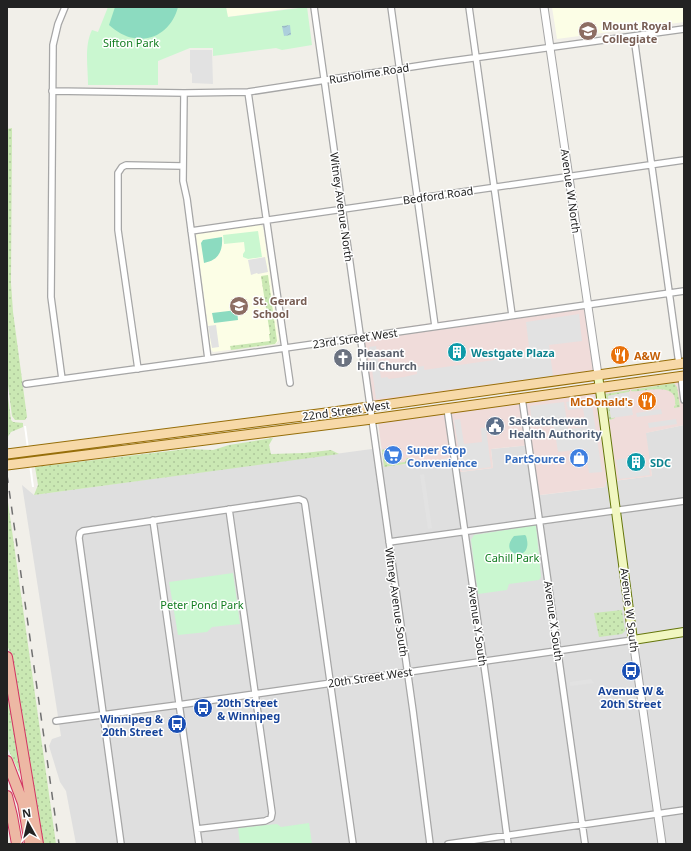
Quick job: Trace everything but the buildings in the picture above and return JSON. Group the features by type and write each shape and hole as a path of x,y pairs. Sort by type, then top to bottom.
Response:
{"highway":[{"path":"7,657 38,844"},
{"path":"7,761 21,796 30,844"},
{"path":"7,796 17,844"},
{"path":"7,821 13,844"}],"main road":[{"name":"22nd Street West","path":"7,454 370,407 682,363"},
{"name":"Avenue W South","path":"598,375 633,640"},
{"name":"22nd Street West","path":"7,464 372,418 682,376"},
{"name":"20th Street West","path":"633,640 684,632"}],"street":[{"path":"62,379 51,297 52,91 53,45 58,24 65,7"},
{"name":"Witney Avenue North","path":"314,7 370,407"},
{"path":"391,7 436,326"},
{"path":"468,7 512,315"},
{"name":"Avenue W North","path":"544,7 598,375"},
{"name":"Rusholme Road","path":"52,91 184,93 248,92 399,68 684,29"},
{"path":"634,37 669,293 682,363"},
{"path":"248,92 290,383"},
{"path":"184,93 183,181 208,359"},
{"name":"Bedford Road","path":"191,231 684,160"},
{"path":"138,369 118,230 118,173 122,167 126,165 183,166"},
{"name":"23rd Street West","path":"26,384 684,291"},
{"path":"682,376 684,400"},
{"name":"Avenue X South","path":"522,398 585,844"},
{"name":"Witney Avenue South","path":"370,407 430,844"},
{"name":"Avenue Y South","path":"447,408 508,844"},
{"path":"121,844 79,538 80,533 83,531 153,520 299,500 304,501 306,504 352,844"},
{"path":"389,542 684,501"},
{"path":"197,829 265,821 271,818 272,813 229,509"},
{"path":"153,520 199,844"},
{"name":"20th Street West","path":"56,721 180,705 482,660 633,640"},
{"name":"Avenue W South","path":"633,640 662,844"},
{"path":"448,844 684,810"}],"shaded area":[{"path":"226,7 300,7 227,17"},
{"name":"Mount Royal Collegiate","path":"552,7 684,7 684,22 557,39"},
{"path":"190,50 212,50 213,84 192,83 192,74 190,72"},
{"name":"St. Gerard School","path":"259,224 263,227 279,340 276,344 213,352 211,350 196,235 199,232"},
{"path":"265,257 268,272 251,275 248,260"},
{"path":"587,304 598,375 370,407 360,337 397,328 473,317 512,315 549,307"},
{"path":"579,314 582,341 549,345 553,376 376,399 369,347 376,346 381,378 387,377 389,379 404,377 417,374 417,367 424,366 424,370 530,355 526,322"},
{"path":"216,325 219,347 212,348 208,326"},
{"path":"684,381 684,425 646,433 652,476 606,482 605,487 540,495 531,445 491,449 493,468 460,472 458,457 384,467 378,422"},
{"path":"629,392 633,415 611,418 608,396"},
{"path":"591,398 602,472 589,473 585,449 558,452 553,420 532,423 530,406 564,402 568,429 586,427 583,408 568,410 566,402"},
{"path":"661,409 662,414 637,417 636,413"},
{"path":"460,419 464,444 482,442 481,428 486,428 491,467 462,471 454,420"},
{"path":"676,419 677,424 649,428 648,423"},
{"path":"684,425 684,844 76,844 66,791 60,782 49,746 52,739 61,736 22,485 34,495 379,448 384,467 458,457 460,472 493,468 491,449 532,445 541,495 605,487 606,482 652,476 645,433"},
{"path":"626,458 628,470 649,466 650,475 619,479 616,460"},
{"path":"424,474 432,528 428,529 420,475"},
{"path":"591,679 594,683 570,686 570,682"}],"green space":[{"name":"Sifton Park","path":"108,7 226,7 228,17 307,7 312,45 282,50 276,48 213,56 213,48 190,48 158,61 158,85 88,85 88,43 92,30 98,32"},
{"path":"115,7 178,7 176,14 168,27 156,35 142,39 124,35 109,25"},
{"path":"12,128 11,283 13,312 27,417 25,420 15,420 12,416 7,377 7,129"},
{"path":"258,231 262,257 248,259 243,257 245,251 244,242 224,244 223,235"},
{"path":"222,237 221,251 217,257 204,263 201,243 203,240"},
{"path":"268,275 277,341 275,344 231,350 230,346 270,341 261,276"},
{"path":"237,310 238,320 214,323 212,313"},
{"path":"674,383 677,387 680,407 674,408 676,405 674,397 671,392 665,390 658,389 631,391 631,390"},
{"path":"7,389 11,420 13,422 23,423 23,427 11,432 7,438"},
{"path":"630,390 629,392 608,396 611,418 615,417 610,420 606,394"},
{"path":"273,438 269,445 271,454 331,450 339,454 34,495 38,485 35,467 187,449 213,450 229,445"},
{"path":"384,449 387,464 405,462 407,458 410,458 411,463 384,467 382,450"},
{"path":"7,495 56,844 43,844 15,675 7,645"},
{"name":"Cahill Park","path":"536,525 541,577 539,580 509,584 507,590 478,594 471,540 474,535"},
{"path":"525,535 527,539 527,547 525,551 522,554 518,554 511,551 509,547 510,542 514,536"},
{"name":"Peter Pond Park","path":"233,573 240,624 212,627 207,632 178,635 169,582"},
{"path":"622,610 625,631 622,634 599,637 594,613"},
{"path":"7,679 19,760 20,774 7,747"},
{"path":"309,823 312,844 240,844 238,828 277,824 281,827"}],"water":[{"path":"290,25 291,35 284,36 282,26"}],"pier":[{"path":"24,426 26,426 34,487 32,487"}],"railway":[{"path":"7,475 59,844"}],"place":[{"name":"Mount Royal Collegiate","path":"588,31"},
{"name":"St. Gerard School","path":"239,306"},
{"name":"Westgate Plaza","path":"457,352"},
{"name":"A&W","path":"620,355"},
{"name":"Pleasant Hill Church","path":"343,358"},
{"name":"McDonald's","path":"647,401"},
{"name":"Saskatchewan Health Authority","path":"495,426"},
{"name":"Super Stop Convenience","path":"393,455"},
{"name":"PartSource","path":"579,458"},
{"name":"SDC","path":"636,462"},
{"name":"Avenue W & 20th Street","path":"631,671"},
{"name":"20th Street & Winnipeg","path":"203,708"},
{"name":"Winnipeg & 20th Street","path":"177,724"}]}
